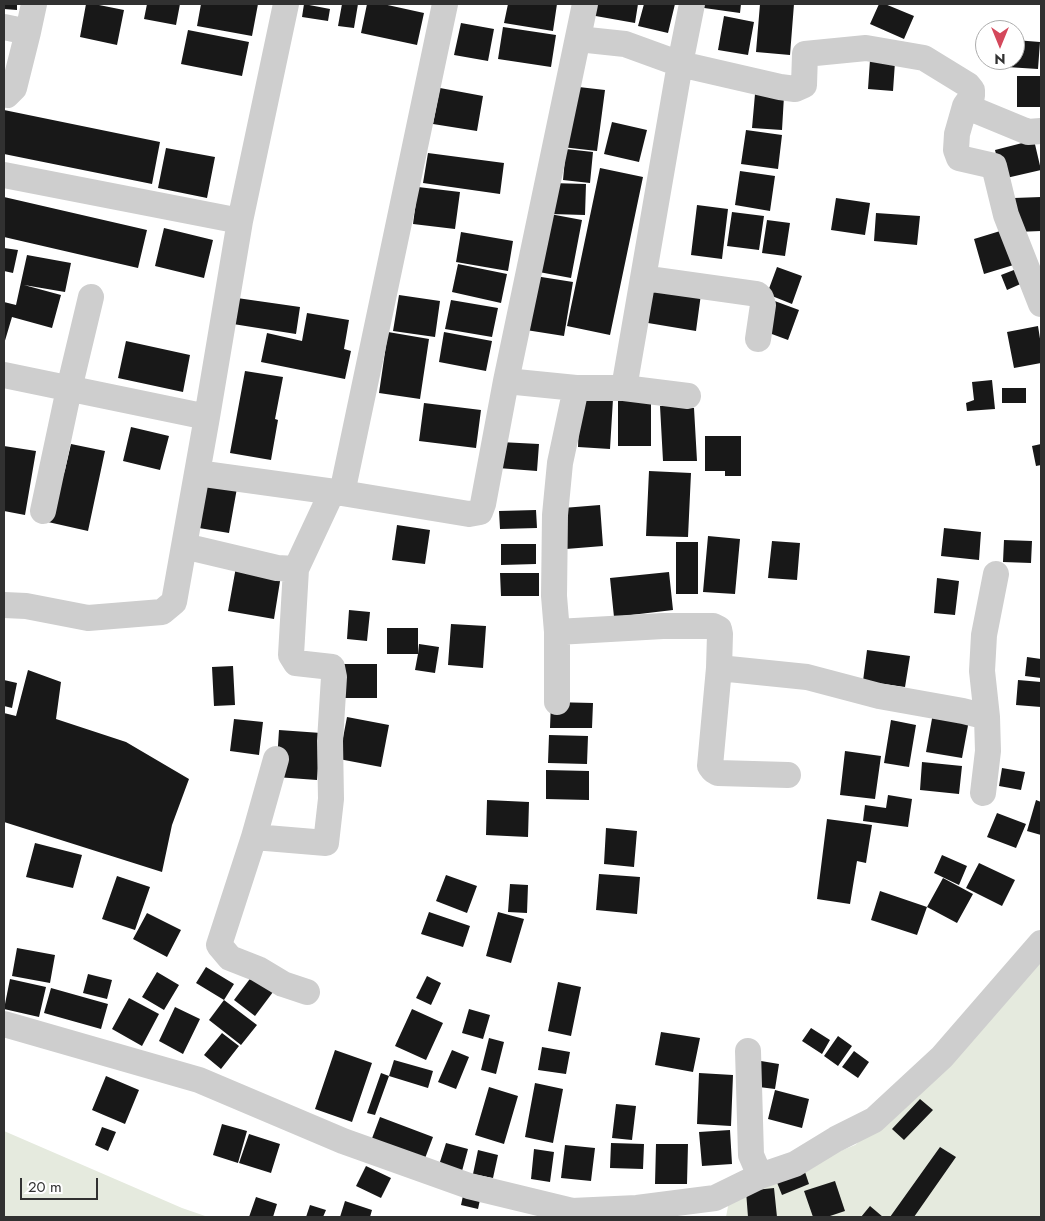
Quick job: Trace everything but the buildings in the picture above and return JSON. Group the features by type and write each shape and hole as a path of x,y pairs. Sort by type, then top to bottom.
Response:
{"street":[{"path":"4,94 7,95 14,88 16,29 34,4"},
{"path":"4,605 26,606 88,618 162,612 174,602 240,220 286,4"},
{"path":"254,836 326,843 331,798 330,741 334,677 332,667 296,663 291,655 296,569 337,493 445,4"},
{"path":"197,472 469,514 480,512 585,4"},
{"path":"624,388 692,4"},
{"path":"578,39 625,44 680,64 795,89 804,85 805,54 866,48 924,58 968,85 972,90 972,96 966,106 957,134 956,150 959,158 994,166 1006,215 1041,304"},
{"path":"966,106 1028,132 1041,132"},
{"path":"4,175 240,220"},
{"path":"643,278 757,294 763,305 758,338"},
{"path":"43,512 91,297"},
{"path":"4,375 207,417"},
{"path":"506,381 576,388 624,388 688,396"},
{"path":"557,702 557,632 554,596 555,515 560,463 576,388"},
{"path":"184,546 277,568 296,569"},
{"path":"983,793 988,750 987,717 982,671 984,635 996,574"},
{"path":"557,632 663,626 713,626 719,629 719,668 710,766 718,773 788,775"},
{"path":"719,668 807,678 879,696 987,717"},
{"path":"276,759 254,836 218,945 230,958 258,969 283,984 308,992"},
{"path":"4,1024 198,1080 343,1141 469,1186 572,1211 636,1213 715,1198 760,1176 795,1164 836,1139 874,1120 942,1057 1041,943"},
{"path":"748,1050 751,1155 760,1176"}],"shaded area":[{"path":"1041,956 1041,1217 726,1217 730,1196 855,1145 910,1099"},
{"path":"4,1131 182,1208 208,1217 4,1217"}]}
